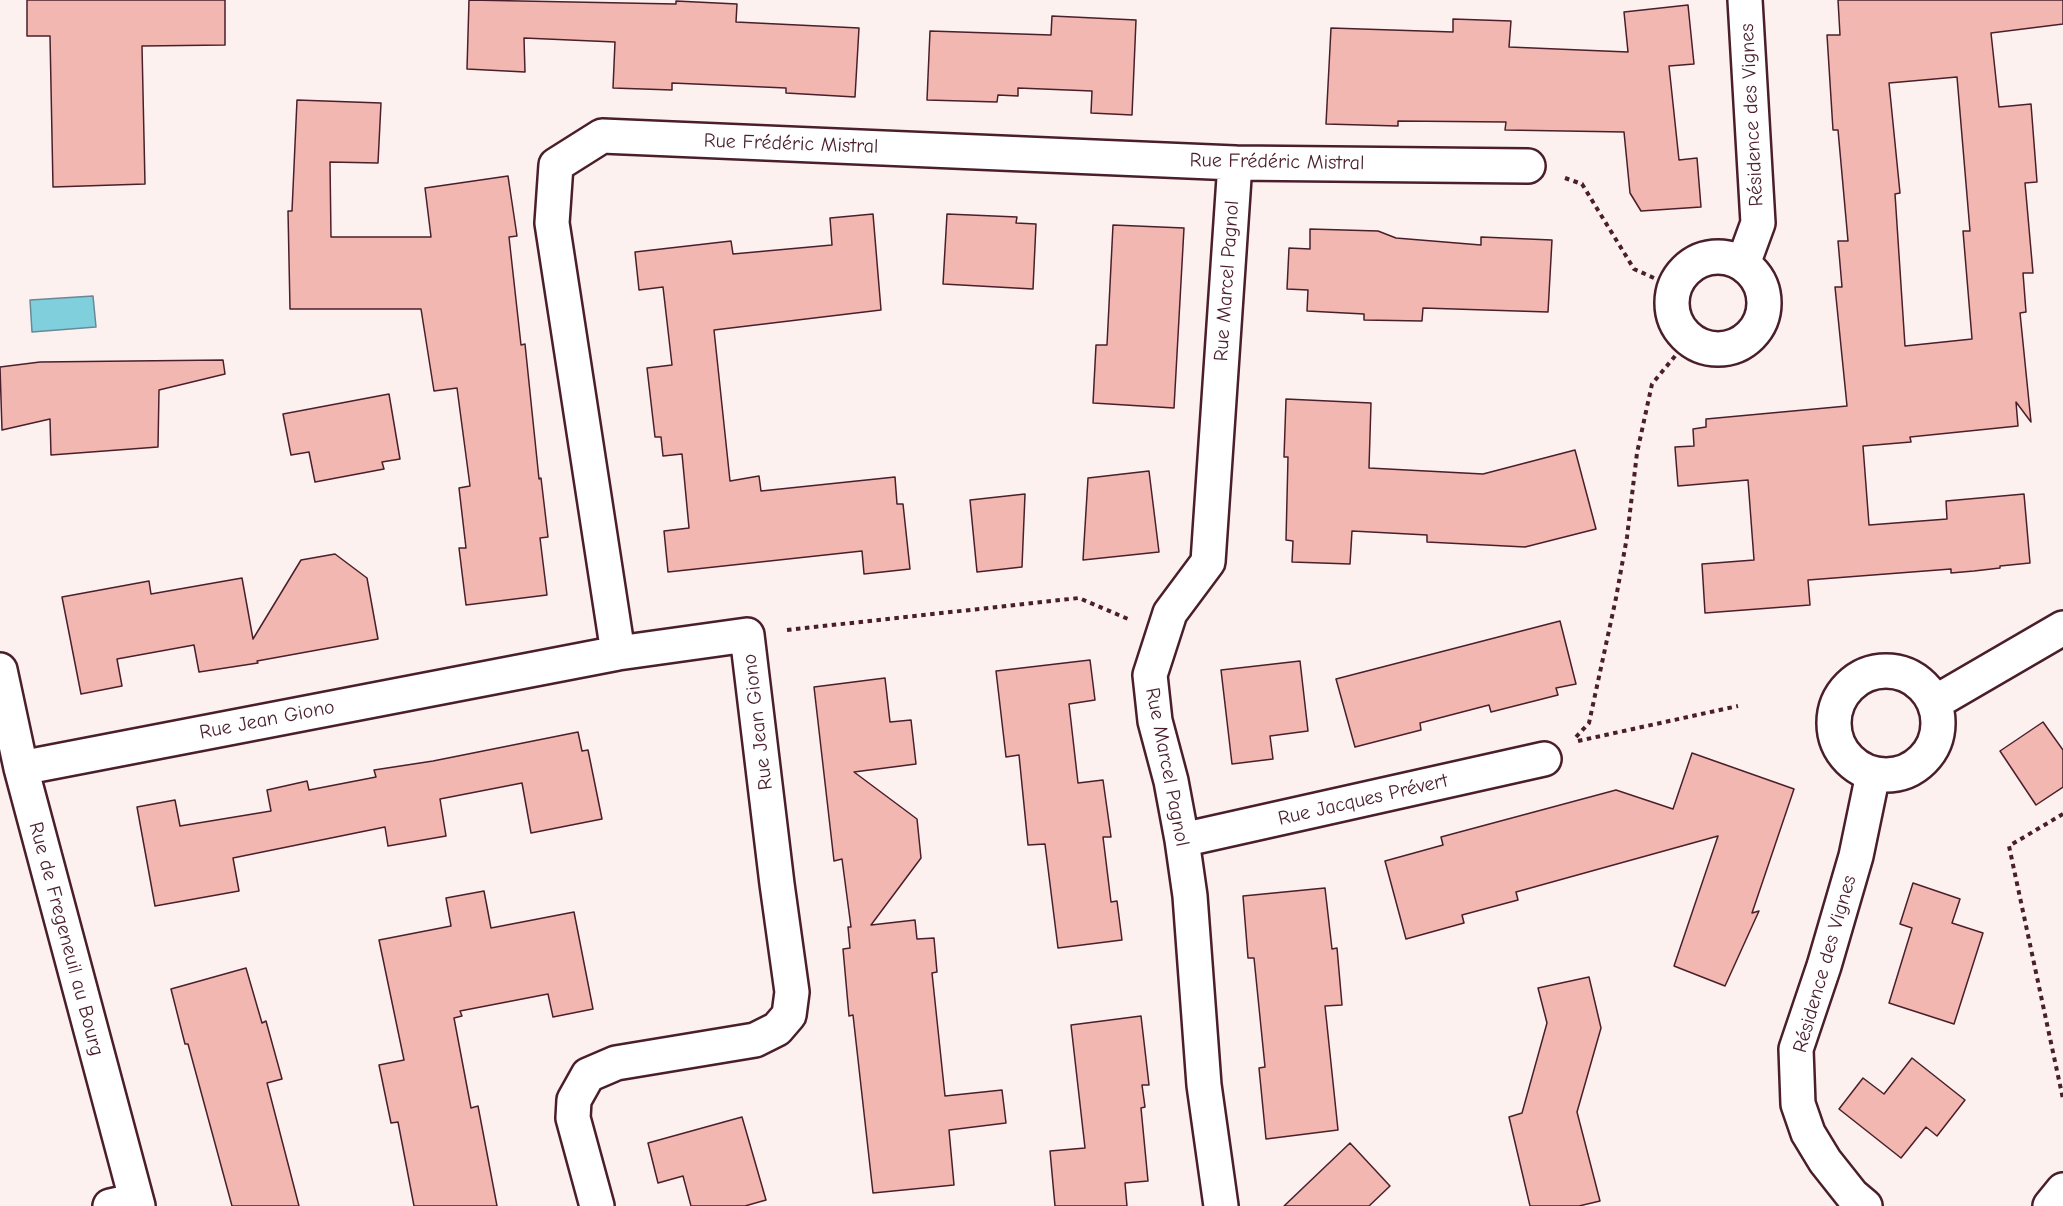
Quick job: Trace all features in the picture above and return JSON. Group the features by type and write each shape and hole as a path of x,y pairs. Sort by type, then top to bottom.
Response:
{"street":[{"name":"Résidence des Vignes","path":"1743,264 1758,223 1745,0"},
{"name":"Rue Frédéric Mistral","path":"618,653 552,223 556,165 602,136 1235,163 1528,166"},
{"name":"Rue Marcel Pagnol","path":"1221,1206 1204,1085 1190,896 1171,781 1155,721 1150,675 1170,613 1208,562 1235,163"},
{"path":"1730,258 1743,264 1754,274 1763,294 1762,316 1755,330 1745,340 1731,347 1717,349 1702,346 1689,339 1679,329 1673,316 1671,301 1680,275 1690,265 1703,259 1730,258"},
{"path":"1934,703 2063,628"},
{"name":"Rue Jean Giono","path":"21,768 618,653 747,635 792,992 789,1015 777,1029 755,1040 616,1063 588,1075 574,1100 573,1118 597,1206"},
{"name":"Rue de Fregeneuil au Bourg","path":"0,670 21,768 128,1204"},
{"path":"1877,672 1894,672 1911,677 1925,688 1934,703 1939,719 1937,735 1931,750 1920,763 1890,776 1873,774 1857,766 1844,754 1836,739 1834,721 1838,704 1847,689 1860,678 1877,672"},
{"name":"Rue Jacques Prévert","path":"1182,840 1544,759"},
{"name":"Résidence des Vignes","path":"1865,1206 1852,1195 1825,1161 1808,1133 1798,1104 1796,1049 1824,966 1852,867 1873,774"},
{"path":"2050,1206 2063,1190"}],"path":[{"path":"1528,166 1582,184 1634,269 1674,287"},
{"path":"1689,339 1652,384 1637,453 1627,537 1616,598 1589,723 1569,744 1738,706"},
{"path":"747,635 1079,598 1163,634"},
{"path":"2063,814 2009,846 2063,1099"}],"water":[{"path":"93,296 96,327 32,332 30,300"}],"building":[{"path":"27,0 225,0 225,45 142,46 145,184 53,187 50,36 27,36"},
{"path":"469,0 676,4 676,1 737,4 736,22 859,28 855,97 786,93 786,88 672,83 672,90 613,88 615,42 524,38 525,72 467,69"},
{"path":"1838,0 2063,0 2063,24 1991,33 1999,107 2031,104 2037,182 2025,183 2033,273 2023,273 2026,312 2020,313 2031,422 2016,402 2018,426 1910,437 1911,442 1863,446 1869,525 1947,519 1946,501 2024,494 2030,563 1951,573 1951,569 1808,580 1810,605 1705,613 1702,564 1754,560 1748,480 1678,486 1675,447 1694,446 1693,429 1706,427 1706,419 1847,406 1835,287 1842,287 1838,241 1848,241 1838,130 1833,130 1827,35 1840,35","holes":["1957,77 1970,231 1963,231 1972,339 1905,346 1895,194 1900,193 1889,83"]},
{"path":"1688,5 1694,64 1669,66 1679,160 1697,158 1701,207 1641,211 1630,193 1624,132 1505,130 1506,122 1398,121 1398,126 1326,124 1331,28 1453,32 1453,19 1511,21 1509,47 1628,52 1624,12"},
{"path":"1052,16 1136,20 1132,115 1091,113 1092,91 1018,88 1018,96 998,95 997,102 927,100 930,31 1051,35"},
{"path":"297,100 381,103 378,163 330,162 331,237 431,237 425,188 508,176 517,236 509,237 521,345 525,344 539,479 541,478 548,537 540,538 547,595 466,605 459,548 466,548 459,488 470,486 457,388 434,391 421,309 290,309 288,211 292,211"},
{"path":"873,214 881,310 714,330 730,481 759,476 761,491 895,477 897,504 903,504 910,569 864,574 862,551 668,572 664,531 689,528 682,454 663,456 661,437 655,437 647,368 672,365 663,287 639,290 635,252 731,241 733,254 832,245 830,218"},
{"path":"947,214 1017,217 1016,223 1036,224 1033,289 943,284"},
{"path":"1113,225 1184,228 1174,408 1093,403 1096,345 1107,345"},
{"path":"1310,229 1378,231 1396,238 1481,245 1481,237 1552,240 1548,312 1423,308 1422,321 1364,320 1364,314 1307,311 1308,290 1287,289 1289,248 1310,249"},
{"path":"223,360 225,374 159,390 158,447 51,455 50,419 2,430 0,367 40,362"},
{"path":"389,394 400,459 382,462 384,469 315,482 309,452 291,455 283,414"},
{"path":"1286,399 1371,403 1369,468 1483,474 1575,450 1596,529 1525,547 1427,542 1427,535 1352,531 1350,564 1292,562 1293,541 1286,540 1288,457 1284,457"},
{"path":"1149,471 1159,552 1083,560 1088,478"},
{"path":"1025,494 1022,567 977,572 970,500"},
{"path":"335,554 367,578 378,639 257,661 258,663 199,672 194,645 117,659 122,686 81,694 62,597 149,581 151,594 242,578 253,639 301,560"},
{"path":"1560,621 1576,684 1556,688 1558,695 1491,712 1489,705 1420,723 1421,730 1355,747 1336,679"},
{"path":"1090,660 1095,700 1069,704 1078,783 1103,780 1111,837 1103,837 1111,902 1117,901 1122,940 1058,948 1045,844 1028,845 1019,755 1006,757 996,671"},
{"path":"1300,661 1308,731 1270,736 1273,759 1232,764 1221,670"},
{"path":"885,678 890,722 911,720 916,764 854,772 917,819 921,858 871,925 915,920 917,939 934,938 937,972 932,973 945,1096 1002,1090 1006,1123 949,1130 954,1185 873,1193 853,1015 849,1016 843,949 850,948 848,927 851,927 842,859 834,861 814,687"},
{"path":"2043,722 2063,750 2063,787 2036,805 2000,751"},
{"path":"578,732 582,751 588,750 602,819 531,833 522,783 440,799 446,836 388,846 385,827 233,858 239,891 155,906 137,807 175,800 180,826 271,811 267,790 307,781 309,790 376,777 374,770 433,761"},
{"path":"1692,753 1794,789 1752,913 1759,911 1725,986 1674,966 1718,836 1516,892 1518,900 1462,915 1464,923 1406,939 1385,861 1443,845 1441,837 1616,790 1673,809"},
{"path":"1913,883 1960,899 1952,923 1983,933 1954,1024 1889,1003 1912,928 1900,924"},
{"path":"1325,888 1332,949 1337,948 1342,1005 1325,1006 1338,1130 1266,1139 1259,1068 1265,1067 1254,958 1248,958 1243,896"},
{"path":"484,891 491,928 574,912 593,1009 553,1017 548,994 460,1011 462,1016 454,1018 471,1108 478,1106 497,1206 414,1206 398,1122 391,1123 379,1065 404,1060 379,940 451,926 446,898"},
{"path":"246,968 262,1023 266,1021 282,1079 267,1083 299,1206 232,1206 171,989"},
{"path":"1589,977 1601,1028 1577,1112 1600,1201 1579,1206 1530,1206 1509,1117 1522,1113 1547,1023 1538,988"},
{"path":"1141,1016 1149,1085 1142,1085 1145,1107 1141,1108 1148,1181 1125,1183 1127,1206 1055,1206 1050,1151 1085,1148 1071,1025"},
{"path":"1912,1058 1965,1100 1937,1136 1926,1127 1901,1158 1839,1109 1863,1078 1884,1094"},
{"path":"742,1117 766,1200 745,1206 691,1206 683,1176 658,1183 648,1143"},
{"path":"1350,1143 1390,1186 1369,1206 1284,1206"}]}
